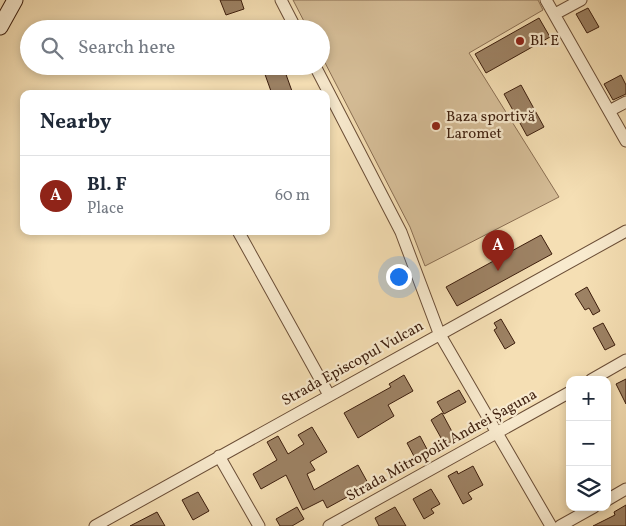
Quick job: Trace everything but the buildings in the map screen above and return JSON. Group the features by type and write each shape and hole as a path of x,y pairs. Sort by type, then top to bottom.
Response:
{"street":[{"path":"0,27 15,0"},
{"path":"281,0 291,20"},
{"path":"546,0 626,141"},
{"path":"555,14 581,0"},
{"path":"320,75 327,90"},
{"path":"330,95 401,232 440,333 551,526"},
{"path":"609,111 626,102"},
{"name":"Strada Episcopul Vulcan","path":"95,526 626,231"},
{"path":"240,235 329,395"},
{"path":"598,376 626,360"},
{"name":"Strada Mitropolit Andrei Șaguna","path":"329,526 566,394"},
{"path":"219,456 259,526"},
{"path":"611,498 626,489"},
{"path":"560,526 587,511"}],"shaded area":[{"name":"Baza sportivă Laromet","path":"293,0 538,0 543,10 469,53 559,197 425,266 410,227 330,72 330,20 303,20"}],"place":[{"name":"Bl. E","path":"520,41"},
{"name":"Baza sportivă Laromet","path":"436,126"},
{"name":"Bl. F","path":"498,271"}]}
